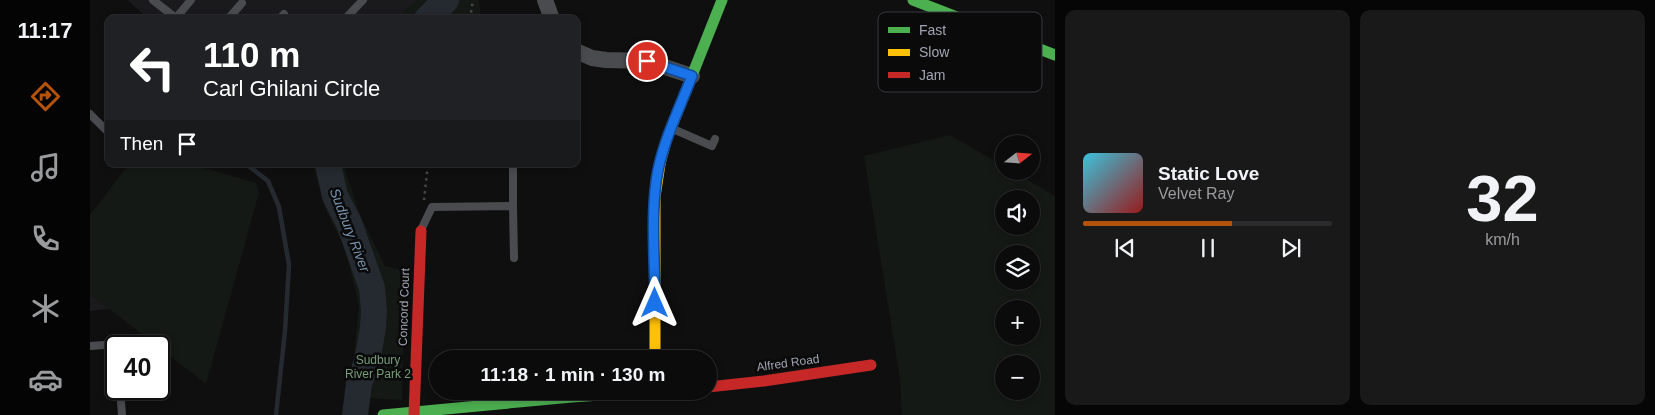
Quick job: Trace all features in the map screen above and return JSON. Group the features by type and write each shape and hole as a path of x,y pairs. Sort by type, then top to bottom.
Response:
{"street":[{"path":"545,0 551,15"},
{"path":"655,350 655,197 658,171 666,141 722,0"},
{"path":"913,0 946,12"},
{"path":"1042,48 1054,52"},
{"path":"580,53 592,58 606,60 647,61 692,76"},
{"name":"Concord Court","path":"414,414 421,232"},
{"name":"Alfred Road","path":"717,385 764,381 871,365"},
{"path":"383,415 414,414 544,400"}],"lane":[{"path":"153,0 173,15"},
{"path":"179,15 191,0"},
{"path":"349,15 363,0"},
{"path":"232,15 242,3"},
{"path":"90,114 105,129"},
{"path":"671,128 712,146 714,139"},
{"path":"514,167 514,258"},
{"path":"421,232 432,207 513,206"},
{"path":"90,346 105,345"},
{"path":"121,400 122,415"}],"path":[{"path":"471,15 473,0"},
{"path":"424,202 428,167"}],"shaded area":[{"path":"127,0 417,0 401,15 144,15"},
{"path":"90,294 110,309 90,311"}],"green space":[{"path":"417,0 479,0 481,15 401,15"},
{"path":"950,135 995,161 995,180 1027,180 1055,196 1055,415 902,415 900,379 864,156"},
{"path":"127,167 201,167 256,183 259,193 206,384 170,356 170,335 143,335 90,294 90,215"},
{"name":"Sudbury River Park 2","path":"314,167 344,167 360,215 385,266 405,271 402,400 350,397 359,305 345,248 326,210"}],"waterway":[{"name":"Sudbury River","path":"431,15 446,0"},
{"path":"250,167 268,181 279,207 289,265 285,331 276,415"},
{"name":"Sudbury River","path":"329,167 335,196 349,223 372,288 373,328 367,361 359,384 355,415"}],"traffic: fast":[{"path":"660,164 666,141 722,0"},
{"path":"913,0 944,12"},
{"path":"1042,50 1055,55"},
{"path":"383,415 540,400"}],"traffic: slow":[{"path":"655,350 655,197 660,164"}],"traffic: jam":[{"path":"414,415 421,231"},
{"path":"717,386 871,365"}],"route":[{"path":"647,61 692,76 666,141 658,171 655,197 655,303"}]}
